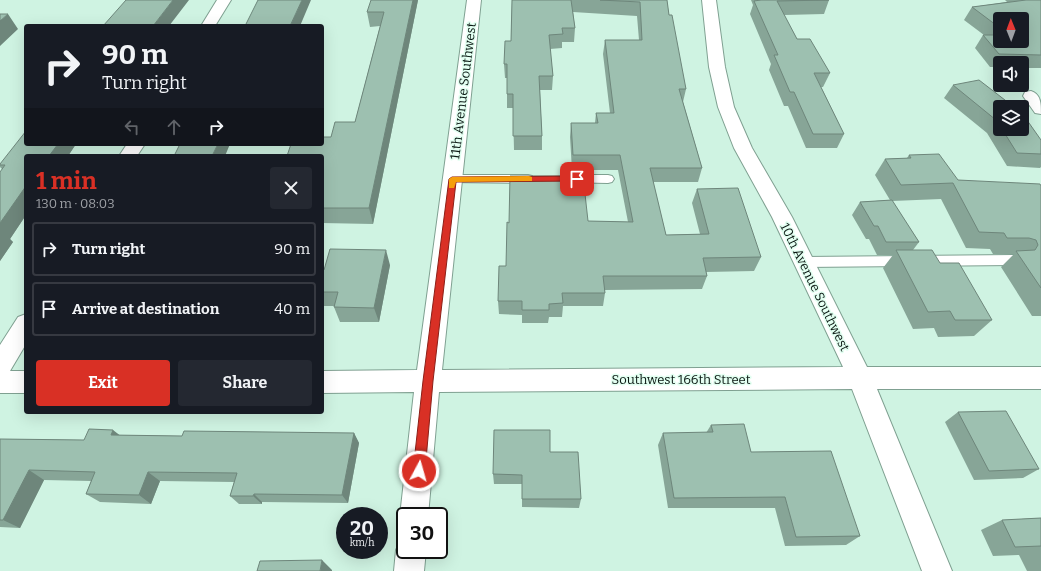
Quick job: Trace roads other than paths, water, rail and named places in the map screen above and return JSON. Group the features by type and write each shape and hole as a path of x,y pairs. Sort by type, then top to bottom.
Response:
{"street":[{"path":"209,24 224,0"},
{"name":"11th Avenue Southwest","path":"415,507 428,381 474,0"},
{"name":"10th Avenue Southwest","path":"709,0 717,67 726,107 743,148 782,217 860,378 937,571"},
{"path":"1031,96 1041,109"},
{"path":"0,366 24,327"},
{"name":"Southwest 166th Street","path":"324,382 1041,378"},
{"path":"0,382 24,382"},
{"path":"409,571 410,559"}],"lane":[{"path":"452,179 538,179"},
{"path":"553,179 608,179"},
{"path":"804,262 1014,260"}]}
